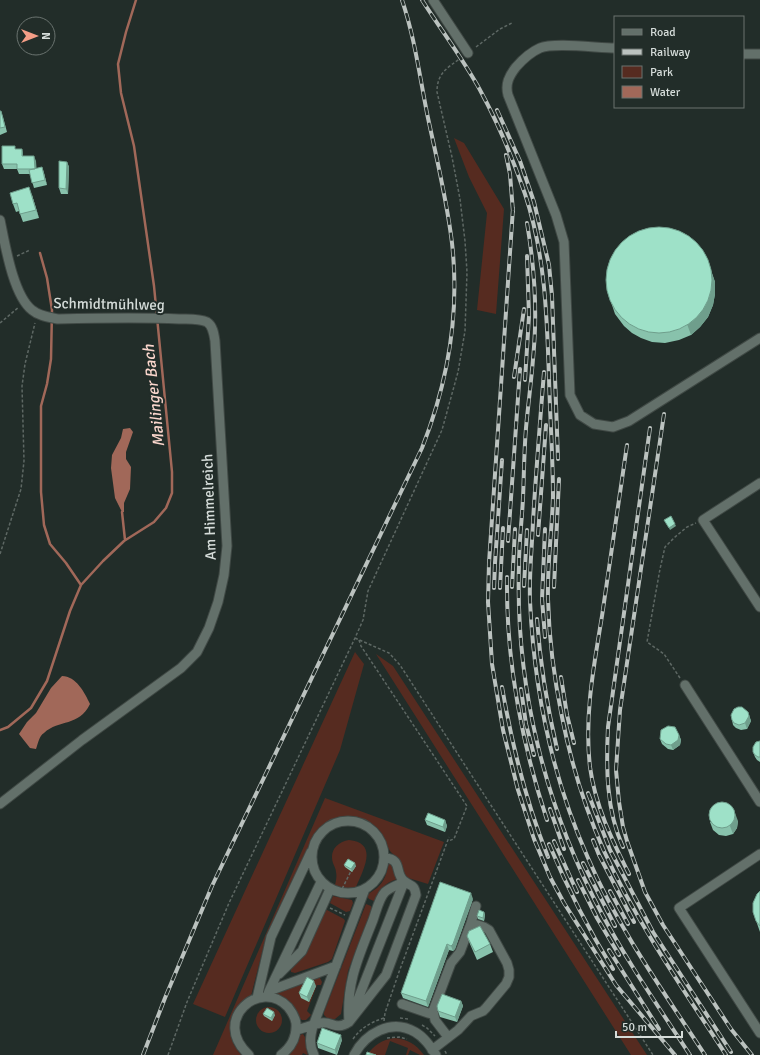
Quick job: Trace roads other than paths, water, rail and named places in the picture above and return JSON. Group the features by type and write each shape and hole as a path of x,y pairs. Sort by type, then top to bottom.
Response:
{"street":[{"path":"433,0 468,53"},
{"path":"614,48 542,47 532,52 521,61 509,77 506,86 508,95 556,215 564,242 570,395 580,415 594,424 613,427 629,421 760,338"},
{"path":"744,54 760,54"},
{"name":"Schmidtmühlweg","path":"0,220 17,286 25,302 31,309 41,315 58,319 162,318 201,320 210,325"},
{"name":"Am Himmelreich","path":"0,804 82,740 181,668 197,652 209,628 218,602 224,575 226,546 214,341 213,331 210,325"},
{"path":"760,483 703,520 760,607"},
{"path":"685,685 760,802"},
{"path":"257,998 271,938 316,838 323,830 333,823 344,820 356,821 368,826 377,834 383,846 385,858 382,871 375,882 365,889 353,893 340,893 330,889 321,882 314,872 312,849"},
{"path":"760,854 679,908 760,1033"},
{"path":"385,858 391,858 396,863 401,878 404,882"},
{"path":"268,994 321,882"},
{"path":"349,1022 404,882"},
{"path":"296,1030 325,1023 334,1026 343,1026 349,1022 386,974 416,895 415,888 411,884 404,882 394,886 384,893 378,906 352,978 348,1004 349,1022"},
{"path":"274,979 302,951 330,889"},
{"path":"314,1055 311,1048 310,1037 313,1026 365,889"},
{"path":"448,1037 435,1020 433,1014 451,963 460,952 476,906"},
{"path":"354,1055 362,1042 370,1035 384,1029 394,1027 406,1028 414,1032 423,1038 434,1052 448,1037 463,1026 470,1016 479,1013 486,1008 506,984 509,977 507,963 492,933 487,928 471,923"},
{"path":"249,1055 241,1048 236,1038 234,1028 236,1017 241,1009 248,1002 291,983 336,966"},
{"path":"282,971 291,983"},
{"path":"268,994 288,1008 295,1020 296,1030 294,1040 289,1049 281,1055"},
{"path":"402,1004 428,1014 433,1014"}],"water":[{"path":"130,428 133,432 126,452 126,459 131,467 130,489 124,503 124,512 122,512 115,498 111,468 112,455 121,438 123,429"},
{"path":"62,676 76,682 83,690 90,704 75,720 56,726 42,734 36,749 30,748 19,734 27,722 36,713 51,688"}],"waterway":[{"name":"Mailinger Bach","path":"0,730 8,727 31,708 47,681 70,611 81,585 124,541 154,522 166,508 172,493 172,472 154,286 134,146 121,93 118,64 136,0"},
{"path":"40,253 47,278 52,310 51,359 47,384 41,406 41,492 44,525 50,544 66,563 81,585"},
{"path":"122,512 125,540"}],"railway":[{"path":"143,1055 212,886 422,448 439,398 450,347 453,322 454,269 452,243 445,196 414,44 402,0"},
{"path":"422,0 466,67 493,115 505,141 525,194 537,239 546,308 553,467 552,522 548,586 549,628 559,702 574,768 591,818 617,878 661,955 726,1055"},
{"path":"497,110 520,161 534,202 549,265 552,296 558,459"},
{"path":"506,155 510,174 513,212"},
{"path":"513,208 489,563 488,602 492,664 503,730 518,790 534,839 550,877 564,903 616,985 675,1055"},
{"path":"527,223 534,276 535,328 534,353 526,428 519,556 519,610 522,655 528,700 538,745 550,788 564,831 582,873 622,950 690,1055"},
{"path":"525,380 529,316 527,256"},
{"path":"514,377 524,309"},
{"path":"508,541 520,369"},
{"path":"544,372 534,503 530,571 530,601 536,667 547,732 564,796 575,827 600,884 642,959 705,1055"},
{"path":"664,414 620,710 616,770 619,802 627,841 645,892 663,925 731,1029 752,1055"},
{"path":"538,535 546,425"},
{"path":"623,847 613,818 608,788 608,727 650,428"},
{"path":"627,445 593,672 589,710 588,748 592,781 600,809 629,874"},
{"path":"494,588 502,460"},
{"path":"554,587 559,479"},
{"path":"500,588 503,528"},
{"path":"512,587 515,529"},
{"path":"545,529 542,599 545,637"},
{"path":"524,586 527,530"},
{"path":"507,577 507,608 512,670 523,730 547,820"},
{"path":"537,619 544,684 557,749"},
{"path":"561,677 567,715 574,743"},
{"path":"502,687 520,773 548,857"},
{"path":"521,689 526,724 534,755"},
{"path":"588,793 610,850 653,932 731,1052"},
{"path":"550,809 564,849"},
{"path":"593,840 599,855 634,922"},
{"path":"554,841 577,892"},
{"path":"549,844 578,908 613,969"},
{"path":"583,863 615,926"},
{"path":"578,880 597,918 619,955"},
{"path":"610,891 628,924"},
{"path":"609,950 659,1029"}]}
